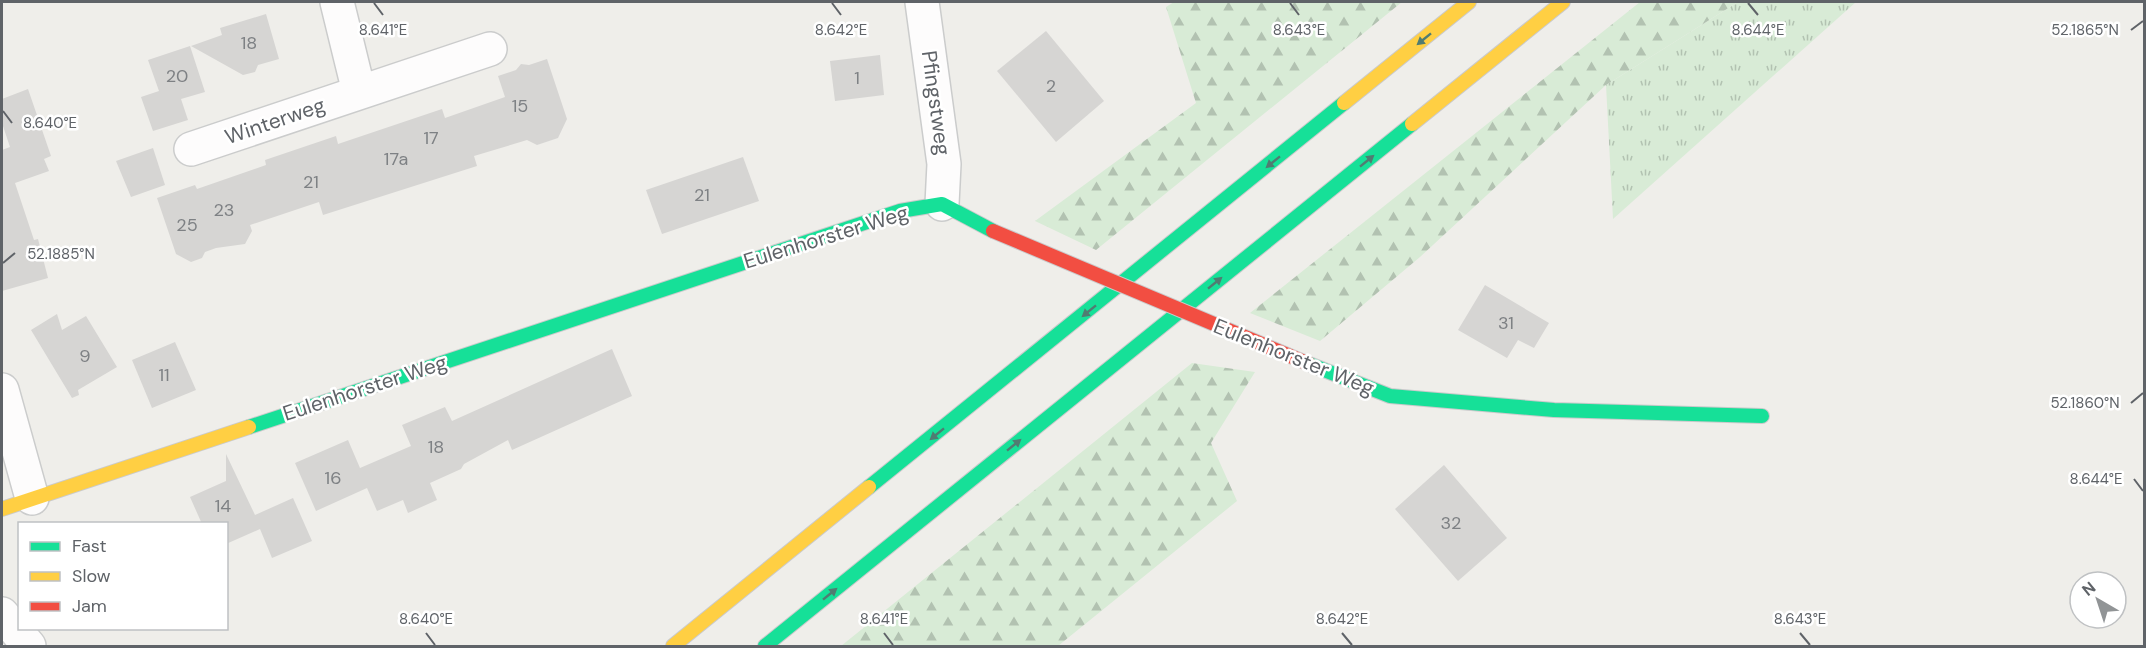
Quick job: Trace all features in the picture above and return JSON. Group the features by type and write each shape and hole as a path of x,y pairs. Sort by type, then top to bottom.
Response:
{"main road":[{"path":"673,646 1469,2"},
{"path":"765,646 1563,2"},
{"name":"Eulenhorster Weg","path":"16,504 900,211 942,204 993,231 1390,396 1554,410 1762,416"}],"street":[{"path":"337,2 359,92"},
{"name":"Pfingstweg","path":"922,2 944,164 942,204"},
{"name":"Winterweg","path":"191,150 490,49"},
{"name":"Eulenhorster Weg","path":"2,390 16,504"},
{"path":"2,614 29,646"}],"green space":[{"path":"1174,2 1402,2 1096,250 1035,221 1196,103 1166,7"},
{"path":"1640,2 1738,2 1606,85 1420,257 1320,341 1250,313"},
{"path":"1738,2 1856,2 1613,219 1606,85"},
{"path":"1192,363 1255,372 1211,443 1237,501 1058,646 841,646"}],"building":[{"path":"266,14 279,59 258,65 255,72 243,75 191,46 222,35 220,28"},
{"path":"1046,31 1104,101 1056,142 997,71"},
{"path":"190,46 205,92 181,99 188,120 153,131 141,97 159,91 148,60"},
{"path":"880,55 884,95 835,101 830,61"},
{"path":"547,59 567,119 558,138 537,145 527,140 474,156 477,166 323,215 319,202 250,225 252,231 245,244 216,248 205,252 202,258 191,262 176,254 157,198 195,185 197,189 266,165 265,160 336,136 338,144 442,109 445,118 505,97 498,76 516,70 521,64 529,65"},
{"path":"28,89 51,156 44,159 49,171 15,183 34,240 38,239 48,278 2,291 2,150 10,147 2,123 2,99"},
{"path":"153,148 165,185 131,197 116,161"},
{"path":"743,157 759,201 662,234 646,190"},
{"path":"1485,285 1549,323 1534,348 1518,340 1507,358 1458,330"},
{"path":"57,314 62,330 86,316 117,367 78,390 79,395 72,398 31,330"},
{"path":"175,342 196,390 152,408 132,360"},
{"path":"612,349 632,396 512,450 508,440 464,464 461,469 430,483 437,500 408,513 403,500 377,511 367,488 316,511 295,463 348,440 360,468 411,446 402,425 445,407 452,421"},
{"path":"226,454 255,515 293,498 312,541 272,558 260,529 228,543 228,522 201,522 190,497 226,481"},
{"path":"1444,465 1507,538 1458,581 1395,509"}],"traffic: fast":[{"path":"869,487 1344,103"},
{"path":"765,646 1412,124"},
{"path":"249,427 900,211 942,204 993,231"},
{"path":"1309,364 1390,396 1554,410 1762,416"}],"traffic: slow":[{"path":"1344,103 1469,2"},
{"path":"1412,124 1563,2"},
{"path":"2,509 249,427"},
{"path":"673,646 869,487"}],"traffic: jam":[{"path":"993,231 1309,364"}]}
